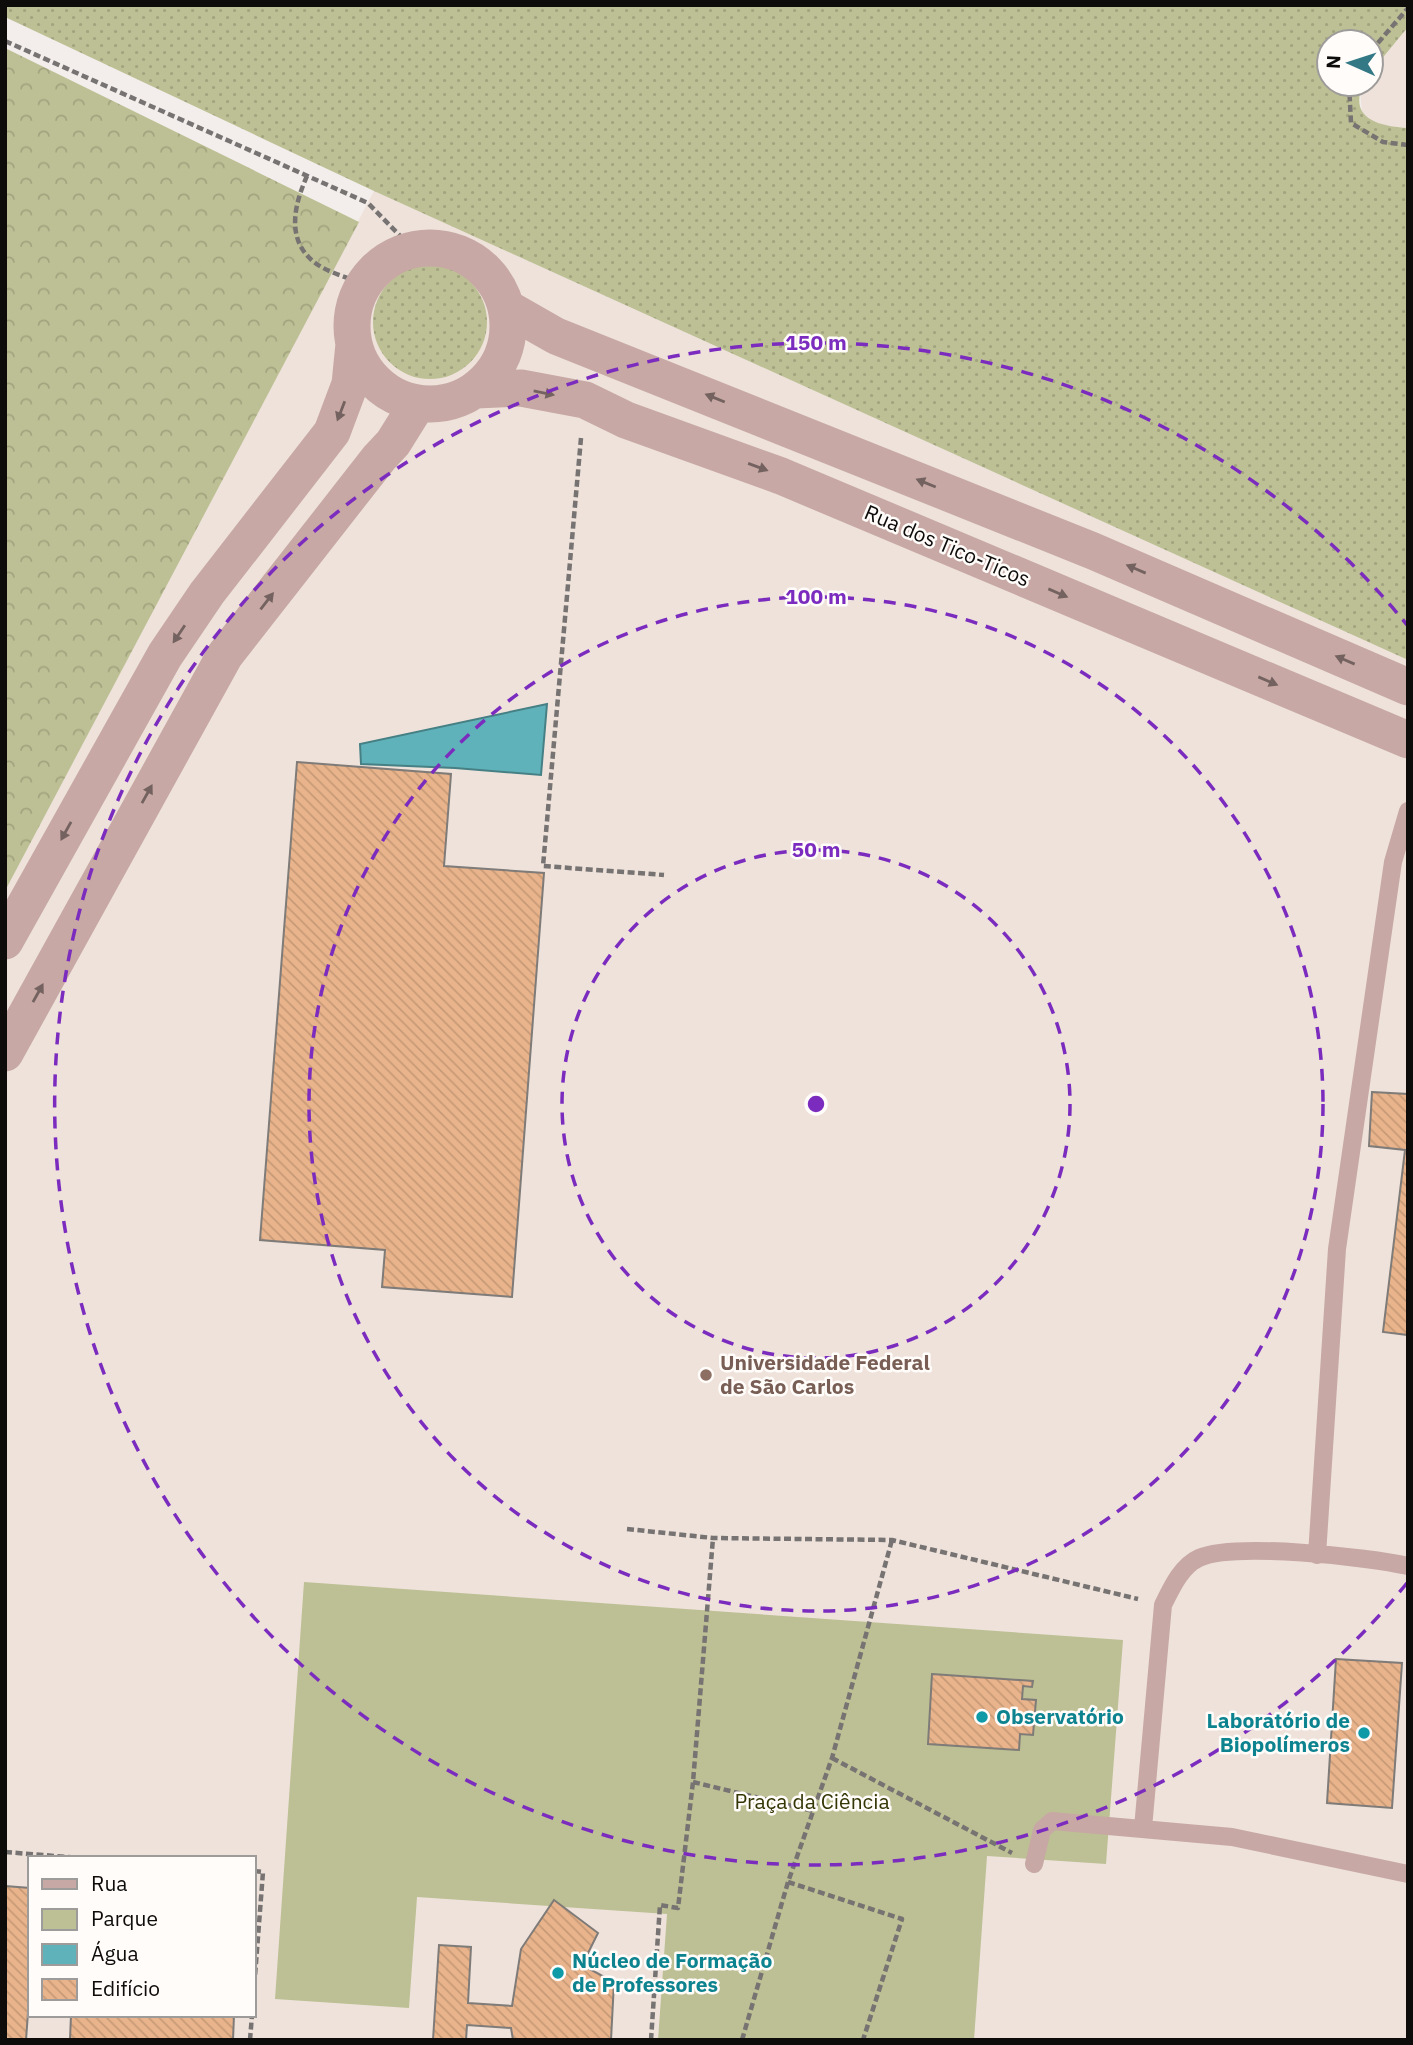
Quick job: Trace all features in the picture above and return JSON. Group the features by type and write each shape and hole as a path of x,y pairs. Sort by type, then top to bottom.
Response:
{"street":[{"path":"5,941 165,655 207,593 332,432 350,384 354,344 353,313 364,284 385,262 412,249 443,248 472,259 494,280 507,308 508,338 497,367 476,390 448,402 418,404 389,393 367,372 354,344"},
{"path":"507,308 556,336 1093,551 1408,687"},
{"name":"Rua dos Tico-Ticos","path":"476,390 521,388 585,400 626,420 781,476 1408,740"},
{"path":"5,1053 225,655 393,443 418,404"}],"lane":[{"path":"1317,1555 1337,1249 1394,862 1408,811"},
{"path":"1143,1828 1163,1605 1176,1581 1199,1558 1243,1550 1381,1560 1408,1566"},
{"path":"1381,1560 1408,1555"},
{"path":"1034,1864 1042,1830 1052,1821 1231,1837 1408,1874"}],"path":[{"path":"1385,35 1408,8"},
{"path":"5,41 368,203 412,249"},
{"path":"1350,98 1351,123 1383,142 1408,145"},
{"path":"307,176 298,196 294,216 302,247 314,263 364,284"},
{"path":"585,400 543,866 664,875"},
{"path":"627,1529 713,1538 892,1540 1163,1605"},
{"path":"651,2040 660,1905 678,1908 693,1782 713,1538"},
{"path":"742,2040 788,1882 832,1758 892,1540"},
{"path":"832,1758 1034,1864"},
{"path":"693,1782 813,1811"},
{"path":"5,1852 55,1856"},
{"path":"256,1871 263,1872 256,1963"},
{"path":"788,1882 902,1919 863,2040"},
{"path":"250,2040 252,2017"}],"shaded area":[{"path":"1408,27 1408,128 1381,126 1368,119 1362,111 1361,98 1385,98 1385,55"},
{"name":"Universidade Federal de São Carlos","path":"374,191 1408,660 1408,2040 5,2040 5,891"}],"green space":[{"path":"5,5 1408,5 1408,27 1385,55 1385,28 1315,28 1315,98 1360,98 1360,106 1370,119 1408,128 1408,660 374,191 5,17"},
{"path":"5,48 359,222 5,891"},
{"path":"430,265 452,269 471,281 483,300 487,322 483,344 471,363 452,375 430,379 408,375 389,363 377,344 373,322 377,300 389,281 408,269"},
{"name":"Praça da Ciência","path":"304,1582 1123,1640 1106,1864 987,1856 974,2040 658,2040 667,1914 417,1897 409,2008 275,1999"}],"water":[{"path":"547,704 541,775 361,764 360,744"}],"building":[{"path":"297,762 451,774 444,866 544,873 512,1297 382,1287 385,1250 260,1240"},
{"path":"1372,1092 1408,1094 1408,1335 1383,1332 1405,1150 1369,1146"},
{"name":"Laboratório de Biopolímeros","path":"1336,1659 1402,1663 1392,1808 1327,1803"},
{"name":"Observatório","path":"932,1674 1033,1681 1032,1687 1023,1686 1022,1699 1036,1700 1033,1735 1020,1734 1019,1750 928,1744"},
{"path":"5,1886 28,1888 28,2012 26,2040 5,2040"},
{"name":"Núcleo de Formação de Professores","path":"554,1900 598,1933 582,1965 614,1982 611,2040 513,2040 511,2028 467,2025 466,2040 433,2040 439,1945 471,1947 468,2003 512,2006 521,1949"},
{"path":"71,2017 234,2017 233,2040 70,2040"}],"place":[{"name":"Universidade Federal de São Carlos","path":"706,1375"},
{"name":"Observatório","path":"982,1717"},
{"name":"Laboratório de Biopolímeros","path":"1364,1733"},
{"name":"Núcleo de Formação de Professores","path":"558,1973"}]}
